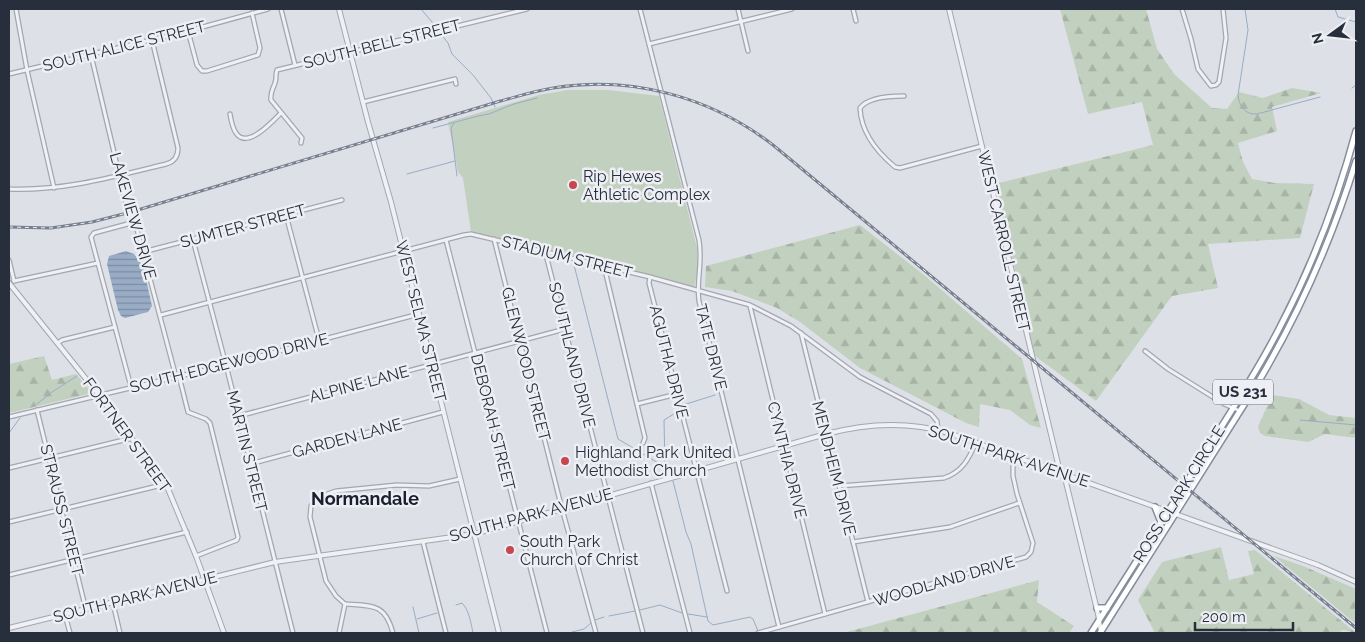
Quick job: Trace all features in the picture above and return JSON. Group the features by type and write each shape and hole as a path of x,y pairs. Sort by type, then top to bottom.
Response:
{"highway":[{"name":"ROSS CLARK CIRCLE","path":"1091,633 1263,360 1282,324 1317,247 1345,172 1356,132"},
{"name":"ROSS CLARK CIRCLE","path":"1101,633 1270,363 1289,328 1325,250 1356,161"},
{"path":"1345,172 1352,174"},
{"path":"1317,247 1325,250"},
{"path":"1282,324 1289,328"},
{"path":"1263,360 1270,363"},
{"path":"1155,506 1161,523"},
{"path":"1147,544 1154,548"},
{"path":"1120,586 1127,590"},
{"path":"1097,608 1107,608"}],"street":[{"path":"16,9 27,70 54,188"},
{"name":"SOUTH ALICE STREET","path":"9,74 188,31 268,9"},
{"path":"281,9 295,65"},
{"name":"WEST SELMA STREET","path":"339,9 432,364 499,633"},
{"name":"SOUTH BELL STREET","path":"281,113 270,97 275,83 275,73 279,69 527,9"},
{"name":"TATE DRIVE","path":"640,9 700,248 699,301 780,627"},
{"path":"738,9 748,50"},
{"path":"649,44 792,9"},
{"path":"853,9 856,22"},
{"name":"WEST CARROLL STREET","path":"949,9 1031,358 1097,608 1101,633"},
{"path":"1182,9 1198,68 1211,86 1219,82 1221,73 1226,38 1223,9"},
{"path":"188,31 197,67 201,71 207,71 258,55 260,48 252,14"},
{"path":"9,189 54,188 83,184 168,164 174,160 177,146 152,40"},
{"name":"LAKEVIEW DRIVE","path":"91,54 127,205 136,222 188,412 206,418 210,423 238,537 236,540 196,556"},
{"path":"363,102 455,79 456,84"},
{"path":"904,96 893,96 869,101 860,108 866,135 896,168 982,146"},
{"path":"230,114 236,133 241,137 247,138 255,136 281,113 302,138 301,143"},
{"name":"SUMTER STREET","path":"143,252 342,200"},
{"path":"286,215 319,340"},
{"path":"131,387 92,234 136,222"},
{"name":"STADIUM STREET","path":"161,316 469,234 650,277 750,305 801,333 850,371 931,414 937,421 938,430"},
{"name":"GLENWOOD STREET","path":"494,239 596,633"},
{"name":"MARTIN STREET","path":"193,240 293,633"},
{"name":"DEBORAH STREET","path":"446,240 547,633"},
{"name":"SOUTHLAND DRIVE","path":"545,251 643,633"},
{"path":"9,260 11,283 98,263"},
{"path":"604,266 645,438 643,443"},
{"name":"AGUTHA DRIVE","path":"650,277 649,283 727,591"},
{"name":"FORTNER STREET","path":"11,283 166,484 187,532 224,633"},
{"name":"CYNTHIA DRIVE","path":"750,305 825,614"},
{"name":"SOUTH EDGEWOOD DRIVE","path":"9,416 178,377 419,314"},
{"path":"58,343 62,340 115,327"},
{"name":"ALPINE LANE","path":"239,416 565,329"},
{"name":"MENDHEIM DRIVE","path":"801,333 868,602"},
{"path":"1145,351 1224,404 1240,411"},
{"path":"637,404 677,394"},
{"name":"STRAUSS STREET","path":"37,410 86,610"},
{"name":"GARDEN LANE","path":"250,464 443,412"},
{"name":"SOUTH PARK AVENUE","path":"9,628 275,562 474,534 826,434 875,425 903,425 938,430 976,442 1323,567 1356,582"},
{"path":"9,468 132,438"},
{"path":"839,486 927,481 944,478 952,475 964,466 976,442"},
{"name":"WOODLAND DRIVE","path":"758,633 1026,557 1031,552 1033,543 1014,483 1013,456"},
{"path":"393,633 388,617 382,611 370,606 344,604 327,584 310,513 313,502 320,496 336,491 389,486 429,486 460,479"},
{"path":"652,483 690,633"},
{"path":"9,522 166,484"},
{"path":"853,542 950,527 1019,503"},
{"path":"9,575 187,532"},
{"path":"422,542 446,633"},
{"path":"113,603 120,633"},
{"path":"339,633 344,604"},
{"path":"65,615 70,633"}],"green space":[{"path":"1060,9 1146,9 1157,49 1174,74 1212,108 1227,109 1239,92 1263,98 1292,88 1321,93 1272,107 1277,131 1238,143 1243,162 1252,179 1275,183 1314,184 1300,238 1208,244 1218,288 1172,296 1096,401 1035,356 995,184 1153,145 1142,102 1088,114"},
{"name":"Rip Hewes Athletic Complex","path":"568,90 608,90 659,96 697,248 698,269 694,287 471,232 463,178 458,172 448,122 539,95"},
{"path":"860,225 924,275 1022,359 1041,428 1030,425 1010,410 980,404 979,427 966,423 860,368 800,322 777,308 732,291 705,287 706,266"},
{"path":"44,356 52,380 76,374 92,393 9,413 9,364"},
{"path":"1272,395 1299,399 1329,415 1356,418 1356,438 1325,434 1308,442 1265,436 1260,433 1258,427"},
{"path":"1221,547 1229,580 1254,574 1248,551 1255,550 1356,633 1342,630 1339,633 1155,633 1138,600 1162,562"},
{"path":"1274,556 1303,566 1356,589 1356,624"},
{"path":"1039,580 1037,602 1074,626 1069,633 843,633"}],"water":[{"path":"126,251 134,254 143,266 152,306 148,312 125,318 121,316 118,310 107,264 109,256"}],"waterway":[{"path":"421,9 437,28"},
{"path":"1245,9 1248,30 1238,95 1243,109 1249,113 1257,114 1320,97"},
{"path":"1335,9 1338,17 1356,22"},
{"path":"440,33 448,43 452,54 473,75 491,98 495,107"},
{"path":"1352,88 1356,85"},
{"path":"433,128 489,114 514,104 537,98"},
{"path":"454,123 451,128 457,176"},
{"path":"407,174 455,161"},
{"path":"573,261 618,439 665,467 672,474"},
{"path":"37,404 77,376"},
{"path":"683,405 715,395"},
{"path":"665,467 664,420 677,412"},
{"path":"9,433 20,418"},
{"path":"1300,420 1356,425"},
{"path":"673,481 686,532 691,544 708,621 713,625 750,617 753,619 758,631"},
{"path":"456,605 462,603 466,609 473,633"},
{"path":"640,610 660,605 682,613"},
{"path":"413,607 419,633"},
{"path":"609,616 635,611"},
{"path":"417,619 437,613"},
{"path":"688,614 707,617"},
{"path":"595,620 604,617"},
{"path":"572,632 584,629 591,623"}],"railway":[{"path":"9,227 51,228 92,222 131,212 546,89 582,85 612,85 641,88 697,102 749,128 773,145 1356,628"}],"place":[{"name":"Rip Hewes Athletic Complex","path":"573,185"},
{"name":"Highland Park United Methodist Church","path":"565,461"},
{"name":"South Park Church of Christ","path":"510,550"}],"district":[{"name":"Normandale","path":"365,498"}]}
